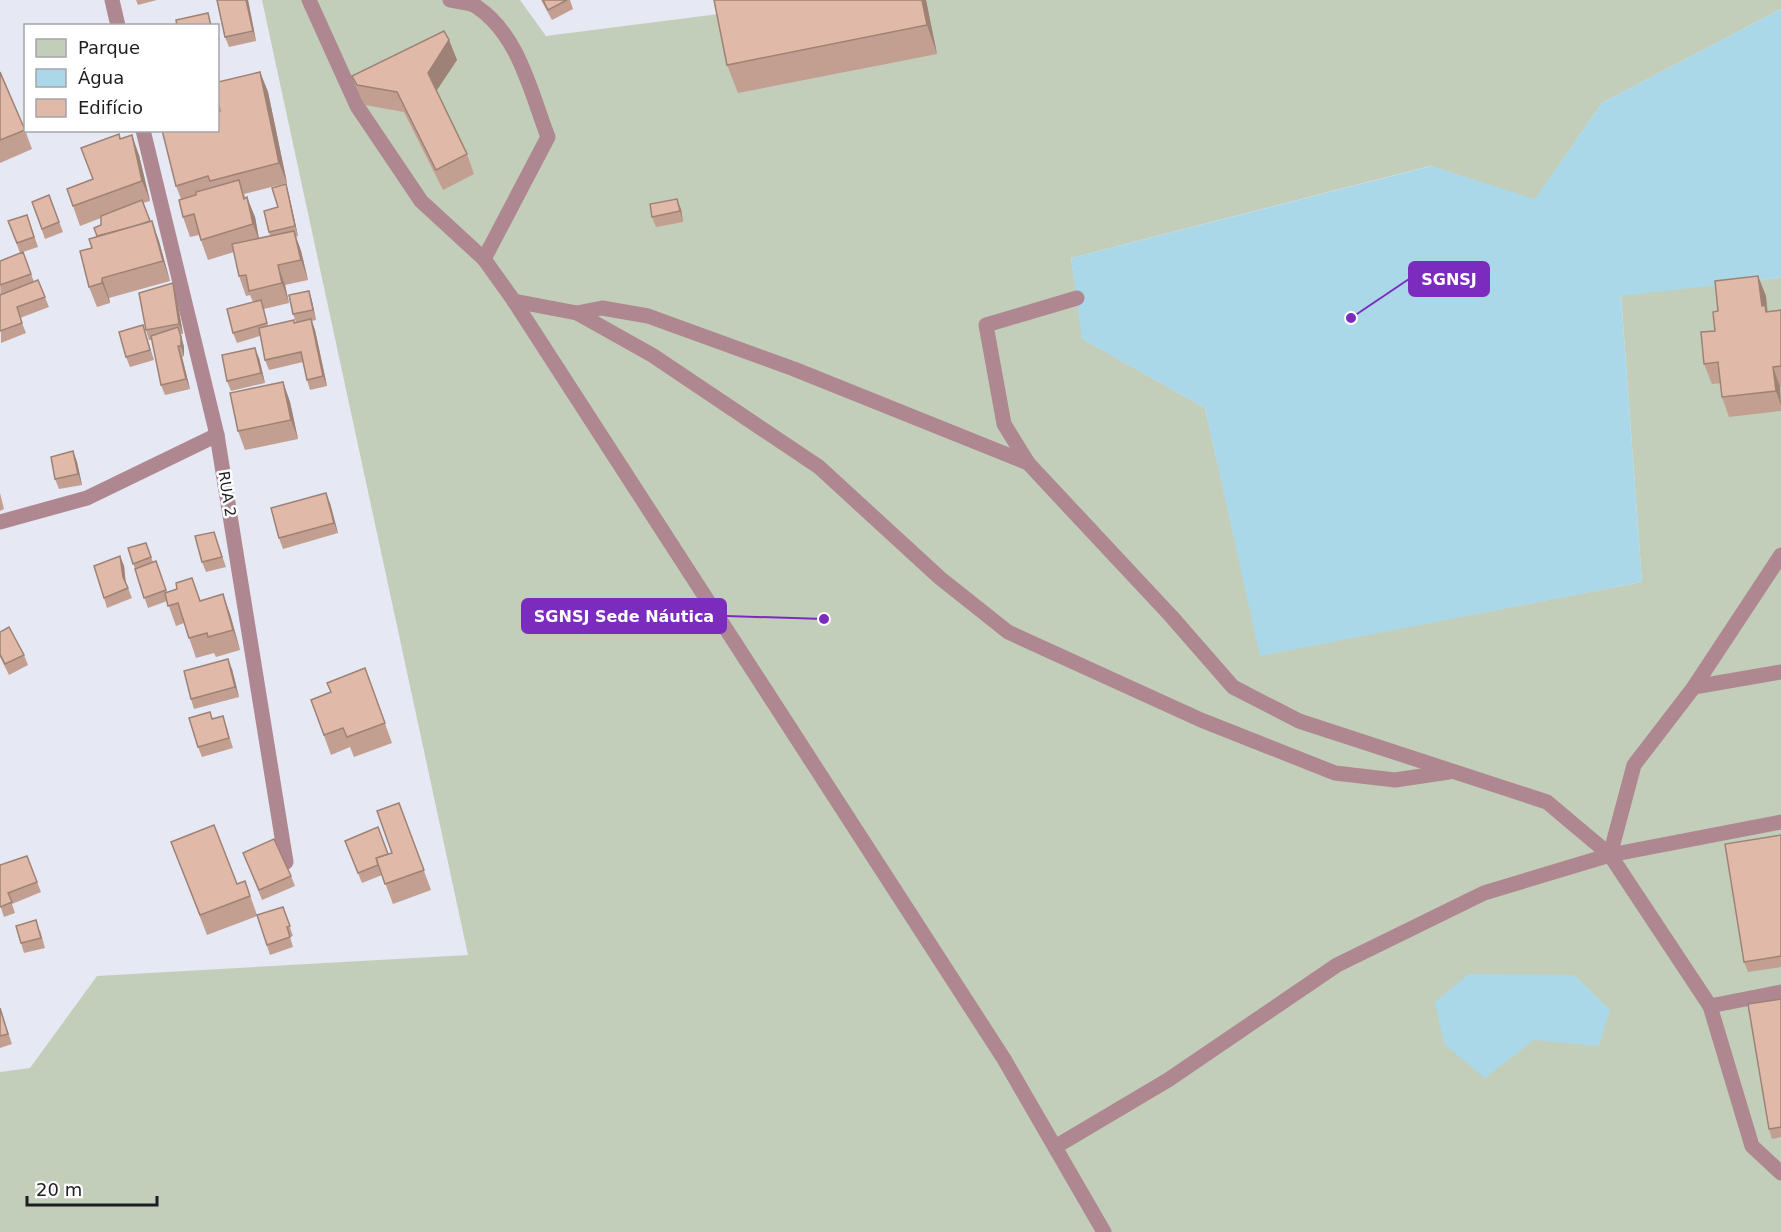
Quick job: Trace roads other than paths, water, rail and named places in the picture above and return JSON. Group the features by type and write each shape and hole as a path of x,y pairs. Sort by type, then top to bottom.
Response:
{"lane":[{"path":"112,0 118,24"},
{"path":"309,0 350,93 369,125 421,201 484,259 514,301 1004,1059 1104,1232"},
{"path":"450,0 476,5 494,23 515,50 548,137 484,259"},
{"name":"RUA 2","path":"143,132 217,435 286,862"},
{"path":"1077,298 986,325 1004,424 1028,463 1171,616 1233,687 1299,721 1547,802 1610,855 1710,1006 1752,1146 1781,1173"},
{"path":"514,301 577,313 652,356 819,467 940,578 1008,632 1201,720 1335,773 1395,780 1455,771"},
{"path":"577,313 602,308 648,316 794,369 1028,463"},
{"path":"0,522 87,498 217,435"},
{"path":"1610,855 1634,765 1694,687 1781,555"},
{"path":"1694,687 1781,672"},
{"path":"1055,1147 1168,1080 1337,965 1484,893 1610,855 1781,822"},
{"path":"1710,1006 1781,992"}],"water":[{"path":"1781,9 1781,278 1621,296 1642,582 1260,656 1205,408 1082,339 1071,258 1431,166 1535,199 1602,103"},
{"path":"1469,974 1574,975 1610,1010 1599,1046 1534,1040 1485,1078 1444,1044 1435,1002"}],"place":[{"name":"SGNSJ","path":"1351,318"},
{"name":"SGNSJ Sede Náutica","path":"824,619"}]}
